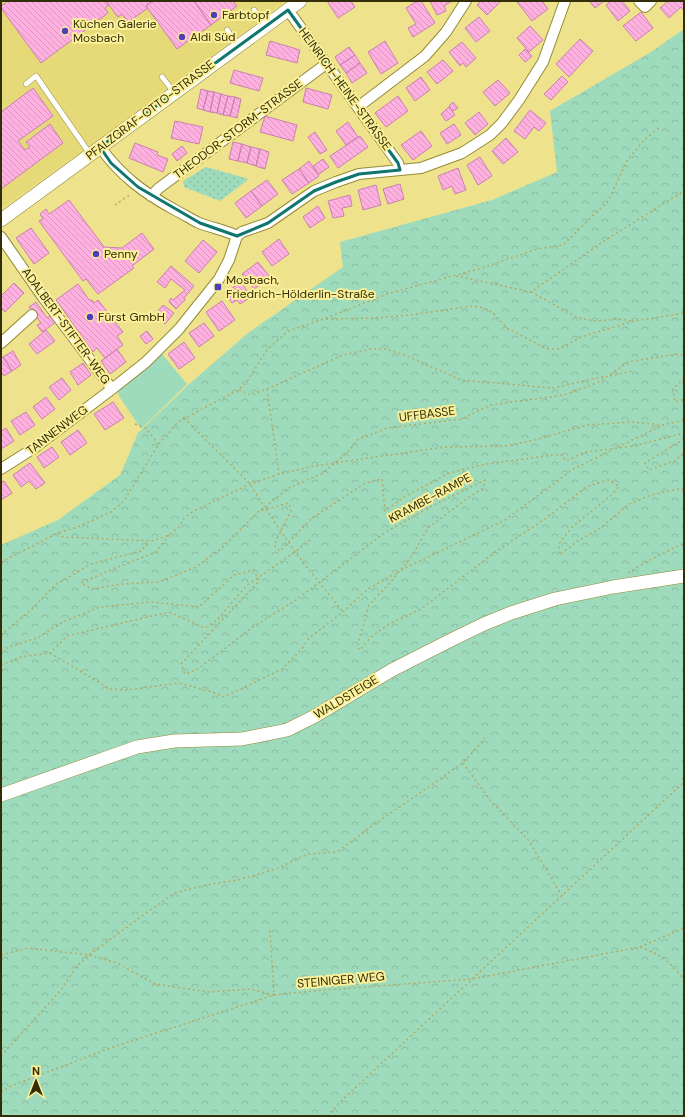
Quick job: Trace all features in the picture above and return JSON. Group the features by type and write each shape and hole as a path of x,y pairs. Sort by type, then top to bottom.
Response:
{"street":[{"name":"PFALZGRAF-OTTO-STRASSE","path":"1,220 300,1"},
{"path":"358,107 425,56 446,32 466,1"},
{"path":"96,151 128,179 151,196 200,223 237,236 242,232 268,223 314,191 336,182 360,174 421,168 462,153 490,135 502,123 519,100 542,62 565,1"},
{"path":"639,1 644,7 651,1"},
{"name":"HEINRICH-HEINE-STRASSE","path":"288,10 398,163 400,170"},
{"name":"THEODOR-STORM-STRASSE","path":"151,196 158,188 326,64"},
{"name":"ADALBERT-STIFTER-WEG","path":"1,237 42,296 112,389 146,362 179,329 219,278 229,260 237,236"},
{"path":"1,343 32,315"},
{"name":"TANNENWEG","path":"1,469 34,448 112,389"},
{"name":"WALDSTEIGE","path":"1,794 137,747 174,741 242,739 287,730 315,716 392,670 484,624 554,599 613,587 684,576"}],"lane":[{"path":"254,10 265,26"},
{"path":"227,30 238,46"},
{"path":"26,84 36,76 96,151"},
{"path":"162,77 174,92"}],"path":[{"path":"1,562 58,532 78,528 93,522 110,512 124,501 158,445 174,426 184,418 238,390 246,383 267,350 288,331 324,320 390,293 482,268 537,249 563,245 608,201 627,161 644,140 660,127"},
{"path":"115,205 135,191"},
{"path":"531,292 607,239 684,191"},
{"path":"454,276 531,292 578,318 596,321 618,319 634,321"},
{"path":"324,320 410,316 473,306 484,308 494,313 507,328 547,349 559,349 581,337 634,321 684,313"},
{"path":"238,390 251,395 343,355 372,349 386,349 407,356 461,380 553,388 633,371"},
{"name":"UFFBASSE","path":"265,508 289,488 323,473 348,452 357,440 387,428 462,419 490,405 564,395 599,382 628,362 677,354 684,355"},
{"path":"684,378 673,389 675,402 684,399"},
{"path":"267,389 279,474"},
{"path":"184,418 250,484 295,552 343,612"},
{"path":"684,420 663,424 632,422 587,426 535,440 505,446 445,447 336,462 279,474 250,484 194,511 184,518 180,526 169,535 156,552 82,583 92,589 123,584 159,582 196,568 222,548 259,511 265,508 289,503 291,511 274,545 280,551 312,520 364,482 382,478 386,511 404,497 449,474 486,464 561,454 566,461 585,452 634,446 684,433"},
{"path":"135,424 146,428 158,445"},
{"path":"50,653 110,689 127,690 179,683 212,692 224,697 282,669 302,649 309,638 343,612 368,589 408,566 505,520 572,470 663,424"},
{"path":"684,439 645,463 649,470 674,461 684,454"},
{"name":"KRAMBE-RAMPE","path":"258,578 259,581 181,664 185,674 198,669 253,627 296,600 386,532 432,506 485,480 484,488 465,500 428,528 412,556 369,605 357,647 360,650 371,637 389,624 421,609 494,553 545,519 586,486 608,480 619,486 613,494 572,526 559,544 560,555 576,542 602,527 629,504 651,495 684,488"},
{"path":"58,532 63,537 149,541 169,535"},
{"path":"1,665 21,657 50,653 67,636 169,612 205,628 217,620 246,586 295,552 312,538"},
{"path":"1,635 34,607 55,585 91,564 140,551 149,541"},
{"path":"613,587 617,579 646,562 684,543"},
{"path":"1,650 39,637 63,622 100,607 152,602 199,607 234,575 254,570 258,578"},
{"path":"1,1056 61,990 77,966 89,955 152,908 175,893 206,885 238,880 276,869 308,854 337,852 463,763 485,738"},
{"path":"463,763 490,800 529,841 562,896"},
{"path":"327,1116 346,1096 684,782"},
{"name":"STEINIGER WEG","path":"1,1092 11,1086 113,1047 274,995 472,979 640,947 684,928"},
{"path":"1,955 28,948 89,955 117,963 155,984 209,992 250,989 274,995 270,930"},
{"path":"640,947 661,956 673,965 684,980"}],"highlighted area":[{"path":"288,10 398,163 400,170 359,174 336,182 314,191 268,223 237,236 200,223 138,187 111,163 100,147"}],"shaded area":[{"path":"1,1 286,1 91,145 1,209"}],"green space":[{"path":"684,29 684,1116 1,1116 1,545 58,520 120,475 138,433 188,385 248,333 343,267 340,242 492,200 557,172 550,111 651,52"},
{"path":"206,167 249,179 220,201 184,187 183,181"},
{"path":"162,354 187,384 141,429 119,396 118,391"}],"building":[{"path":"8,1 106,1 109,5 105,8 108,13 41,63 1,8 1,6"},
{"path":"106,1 153,1 146,6 148,8 128,22 122,14 118,17"},
{"name":"Aldi Süd","path":"153,1 194,1 211,25 177,49 146,6"},
{"name":"Farbtopf","path":"194,1 233,1 237,6 211,25"},
{"path":"327,1 351,1 355,7 338,18"},
{"path":"417,1 421,1 435,23 413,37 408,28 416,24 406,8"},
{"path":"430,1 452,1 444,6 446,11 437,15"},
{"path":"481,1 500,2 487,15 477,5"},
{"path":"542,1 548,9 532,21 517,2"},
{"path":"589,1 604,1 595,8"},
{"path":"611,1 622,1 630,11 618,21 606,5"},
{"path":"668,1 684,1 684,11 681,7 669,18 660,8"},
{"path":"641,12 653,28 636,41 623,26"},
{"path":"479,17 490,31 476,42 465,28"},
{"path":"530,26 543,40 529,52 517,38"},
{"path":"580,39 593,51 569,77 556,64"},
{"path":"270,41 300,50 297,63 266,55"},
{"path":"385,41 398,63 381,74 368,52"},
{"path":"462,42 476,58 466,67 463,63 460,66 449,52"},
{"path":"349,47 355,55 340,65 335,57"},
{"path":"525,49 532,56 525,62 519,55"},
{"path":"355,55 360,63 346,73 340,65"},
{"path":"443,60 453,71 437,84 427,72"},
{"path":"360,63 367,73 352,83 346,73"},
{"path":"234,70 263,78 259,91 230,83"},
{"path":"562,76 568,82 551,100 544,94"},
{"path":"421,77 430,90 415,101 406,88"},
{"path":"498,80 510,93 495,106 483,92"},
{"path":"33,88 53,116 18,141 25,150 30,147 26,142 50,124 63,143 1,189 1,112"},
{"path":"306,88 332,95 328,109 303,102"},
{"path":"201,89 208,91 203,110 197,108"},
{"path":"208,91 214,92 210,112 203,110"},
{"path":"214,92 221,94 217,113 210,112"},
{"path":"221,94 228,96 223,115 217,113"},
{"path":"228,96 235,97 230,116 223,115"},
{"path":"398,96 408,111 386,127 375,113"},
{"path":"235,97 241,99 237,118 230,116"},
{"path":"453,102 458,108 453,111 449,106"},
{"path":"449,107 455,115 446,121 441,114"},
{"path":"530,110 546,123 539,131 534,127 525,139 514,131"},
{"path":"479,112 488,124 475,135 465,123"},
{"path":"265,116 297,125 293,141 260,132"},
{"path":"175,121 203,127 199,144 171,138"},
{"path":"348,122 358,137 346,145 336,131"},
{"path":"454,124 461,135 447,144 440,133"},
{"path":"421,131 432,146 413,160 401,145"},
{"path":"315,132 327,150 320,154 308,137"},
{"path":"360,136 368,147 338,168 330,156"},
{"path":"506,138 518,152 503,164 492,151"},
{"path":"233,142 242,144 238,161 229,159"},
{"path":"135,143 158,152 157,155 168,159 163,172 129,158"},
{"path":"242,144 251,147 247,163 238,161"},
{"path":"182,146 187,153 177,161 172,154"},
{"path":"251,147 260,149 256,166 247,163"},
{"path":"260,149 269,152 265,169 256,166"},
{"path":"480,157 492,176 478,185 467,165"},
{"path":"323,159 329,167 319,174 313,166"},
{"path":"309,161 319,176 309,183 299,169"},
{"path":"458,168 466,190 455,194 452,186 443,190 438,176"},
{"path":"299,169 309,183 292,194 282,180"},
{"path":"267,180 278,194 262,206 251,191"},
{"path":"400,184 404,199 388,204 383,189"},
{"path":"376,185 381,205 363,210 358,190"},
{"path":"251,191 262,206 246,218 235,203"},
{"path":"350,195 352,206 342,208 344,216 333,218 328,201"},
{"path":"69,200 104,247 122,248 142,233 154,249 132,266 134,268 98,294 86,279 83,281 39,221 43,219 40,214 46,209 49,214"},
{"path":"318,206 325,218 310,228 303,217"},
{"path":"31,228 49,253 34,264 16,238"},
{"path":"279,239 289,254 272,266 262,252"},
{"path":"203,240 217,252 199,273 185,261"},
{"path":"258,262 270,277 254,289 242,274"},
{"path":"171,266 194,286 184,298 185,300 176,309 169,302 171,298 173,300 185,290 171,279 165,288 157,282"},
{"path":"241,282 251,297 240,304 237,300 232,303 225,293"},
{"path":"14,283 24,293 5,312 1,308 1,296"},
{"name":"Fürst GmbH","path":"78,284 89,300 92,300 94,303 98,300 123,332 117,336 123,345 105,358 97,348 93,352 56,300"},
{"path":"222,301 235,320 219,331 206,312"},
{"path":"36,302 47,318 51,315 56,322 42,332 37,325 41,323 29,307"},
{"path":"163,305 174,313 165,324 155,315"},
{"path":"204,323 214,336 199,347 189,333"},
{"path":"46,330 55,341 37,354 29,344"},
{"path":"147,331 153,339 146,344 140,336"},
{"path":"184,342 195,358 179,369 168,354"},
{"path":"117,349 126,362 110,374 101,361"},
{"path":"13,351 21,365 12,371 3,357"},
{"path":"3,357 12,371 4,376 1,372 1,358"},
{"path":"83,363 91,375 78,385 70,372"},
{"path":"62,378 71,390 59,400 49,387"},
{"path":"46,397 55,409 42,419 33,407"},
{"path":"113,402 124,418 105,430 94,414"},
{"path":"26,412 35,425 20,435 11,421"},
{"path":"6,428 14,441 1,449 1,431"},
{"path":"78,430 87,443 70,455 61,442"},
{"path":"52,447 59,457 44,468 37,457"},
{"path":"30,463 45,483 36,489 29,481 21,487 13,475"},
{"path":"4,481 12,493 1,500 1,482"}],"place":[{"name":"Farbtopf","path":"214,15"},
{"name":"Küchen Galerie Mosbach","path":"65,31"},
{"name":"Aldi Süd","path":"182,37"},
{"name":"Penny","path":"96,254"},
{"name":"Mosbach, Friedrich-Hölderlin-Straße","path":"218,287"},
{"name":"Fürst GmbH","path":"90,317"}]}
